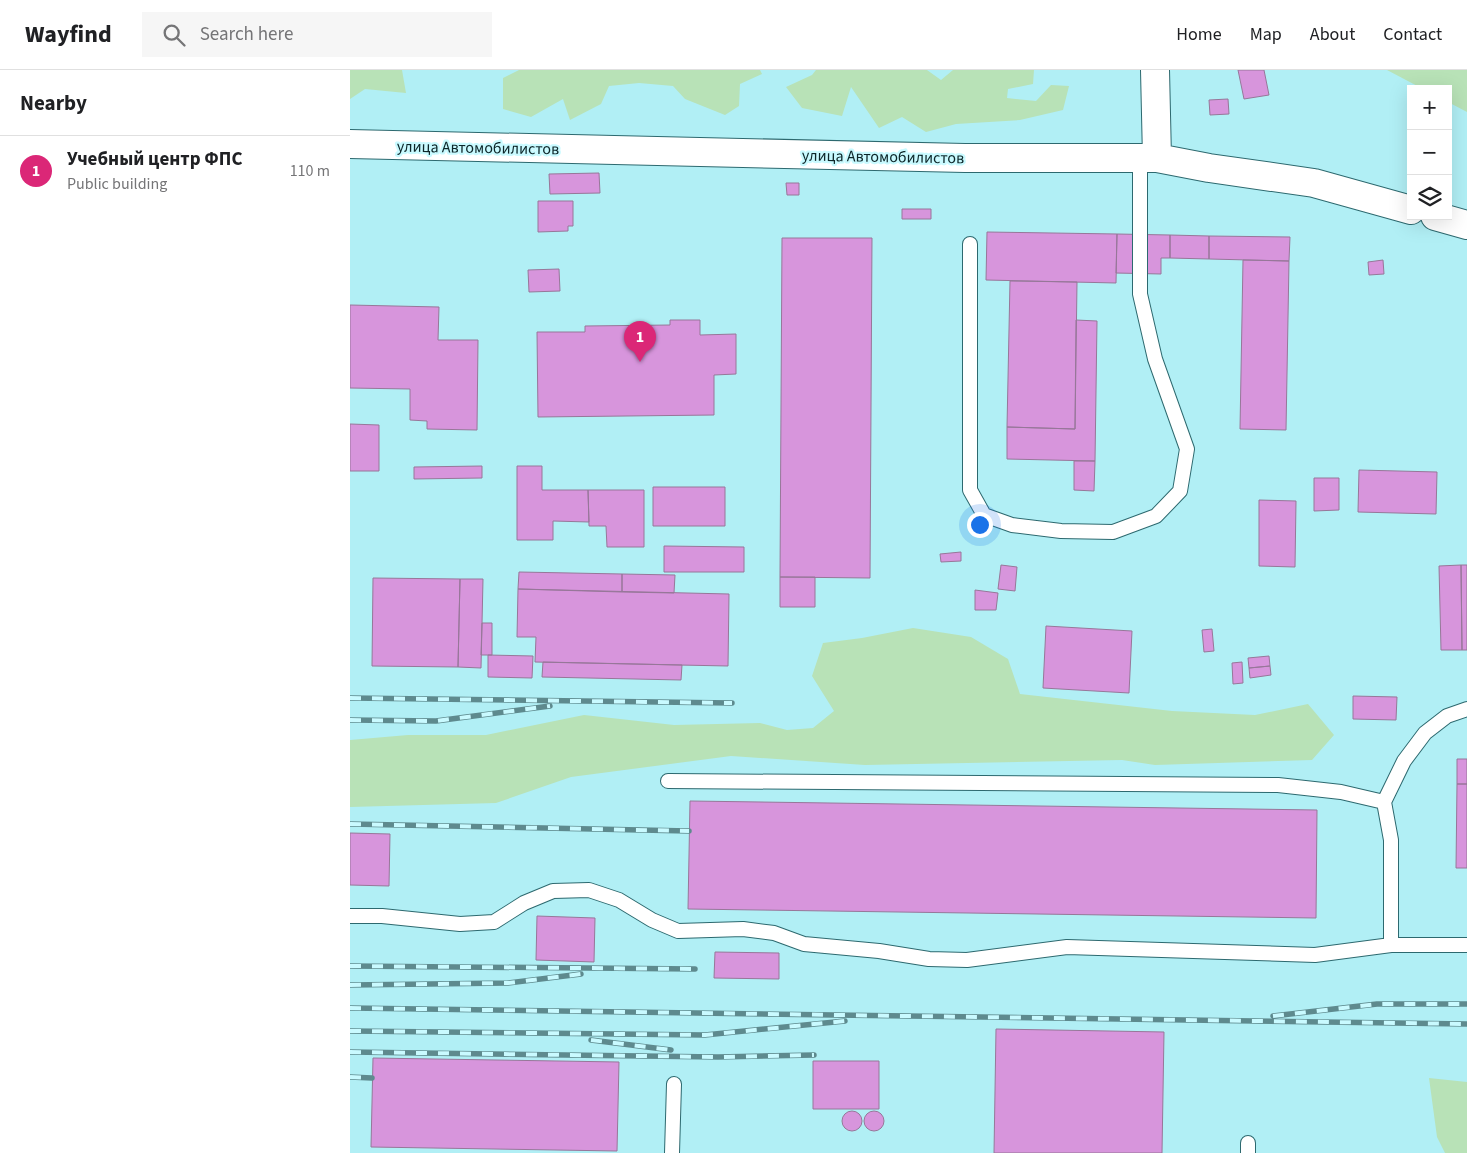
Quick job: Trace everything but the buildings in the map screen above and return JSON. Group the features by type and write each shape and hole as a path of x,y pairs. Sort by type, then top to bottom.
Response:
{"street":[{"path":"1149,158 1156,70"},
{"name":"улица Автомобилистов","path":"350,144 965,158 1149,158 1314,184 1407,209"},
{"path":"1449,220 1467,225"}],"lane":[{"path":"970,244 970,490 984,515 1012,525 1061,531 1104,532 1113,532 1156,516 1180,491 1187,449 1155,359 1140,294 1149,158"},
{"path":"1391,945 1391,840 1384,802 1404,761 1425,733 1447,716 1467,709"},
{"path":"668,781 1278,785 1341,792 1384,802"},
{"path":"350,916 382,916 460,924 494,922 524,903 553,891 589,890 619,900 652,920 678,931 744,929 774,933 804,944 879,951 929,959 967,960 1067,947 1315,955 1391,945 1467,945"},
{"path":"672,1153 674,1084"}],"green space":[{"path":"350,70 402,70 406,93 365,89 350,99"},
{"path":"519,70 760,70 762,74 740,84 739,106 725,115 685,99 673,86 639,83 609,86 601,104 570,120 563,99 531,117 503,109 503,78"},
{"path":"816,70 927,70 941,80 953,70 1034,70 1033,84 1008,89 1007,98 1036,101 1051,85 1069,86 1063,110 1020,120 956,124 926,132 902,117 879,128 851,87 842,116 802,108 786,87 812,75"},
{"path":"1387,70 1467,70 1467,112 1452,104 1452,85 1415,85"},
{"path":"913,628 971,637 1008,659 1020,694 1172,711 1255,715 1308,704 1334,735 1312,760 1155,765 1122,760 865,765 731,756 571,777 496,803 350,807 350,740 408,735 486,735 584,715 674,725 760,723 787,730 813,728 834,711 812,676 823,643"},
{"path":"1429,1078 1467,1082 1467,1153 1445,1153 1437,1137"}],"railway":[{"path":"350,698 732,703"},
{"path":"350,720 436,721 550,706"},
{"path":"350,824 689,831"},
{"path":"350,966 695,969"},
{"path":"350,985 508,983 581,974"},
{"path":"1273,1016 1377,1004 1467,1004"},
{"path":"350,1008 1467,1024"},
{"path":"350,1031 705,1035 845,1021"},
{"path":"591,1040 671,1050"},
{"path":"350,1052 718,1057 814,1055"},
{"path":"350,1077 372,1078"}],"place":[{"name":"Учебный центр ФПС","path":"640,362"}]}
